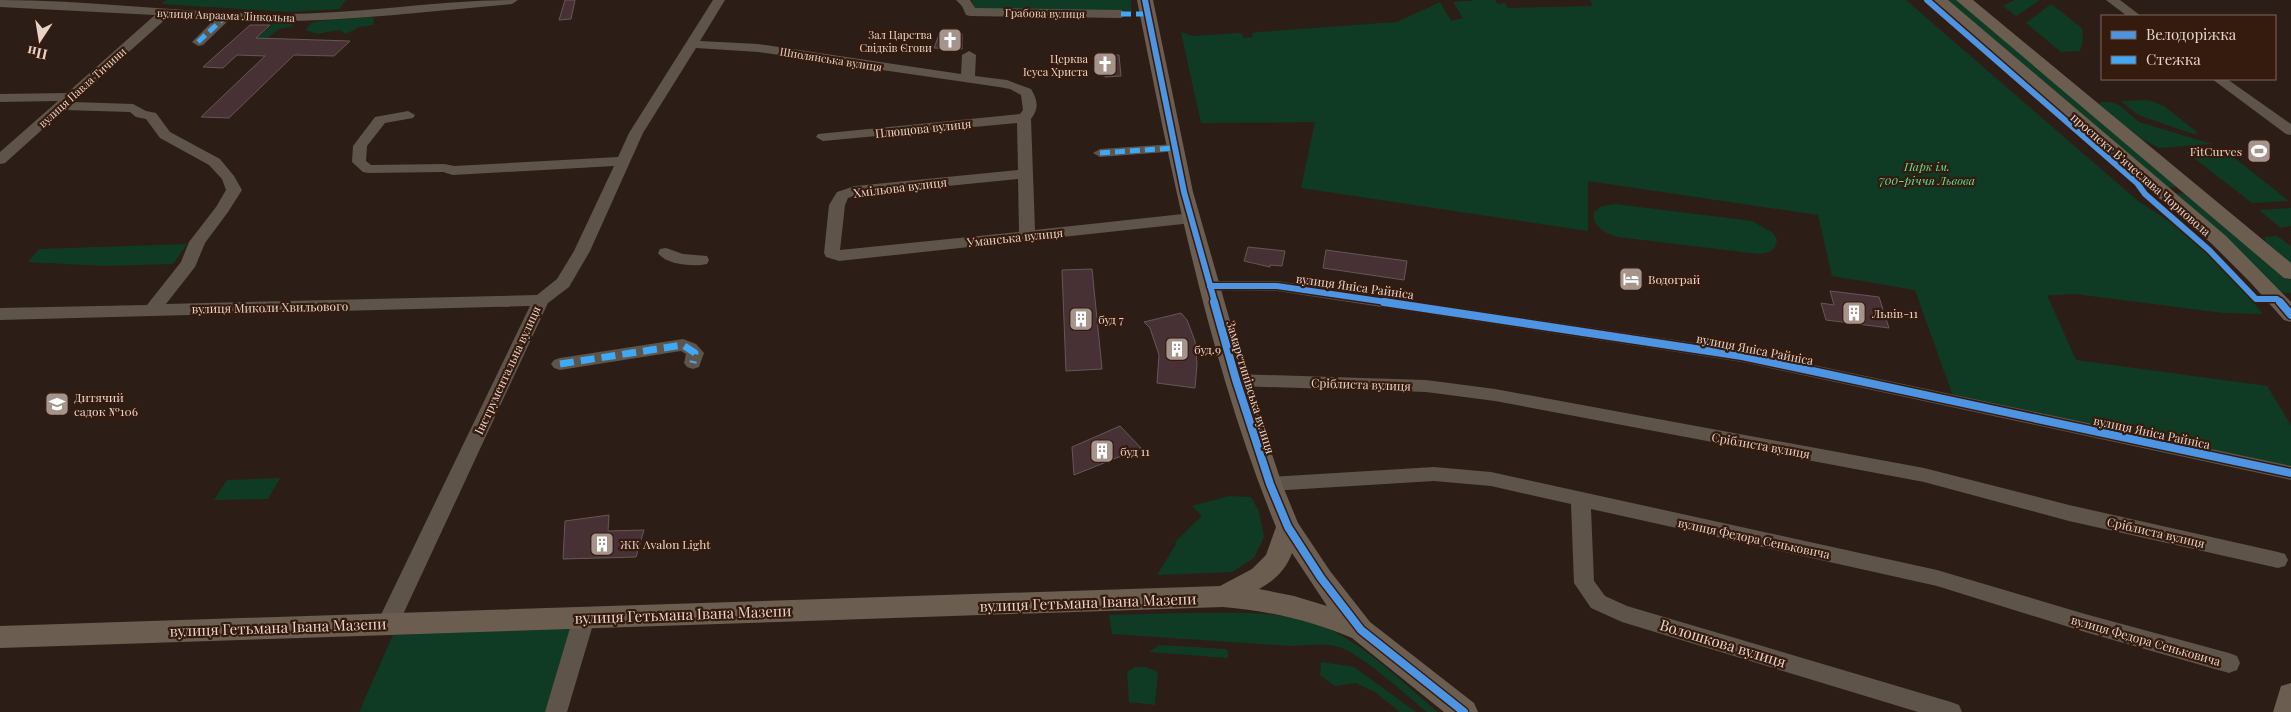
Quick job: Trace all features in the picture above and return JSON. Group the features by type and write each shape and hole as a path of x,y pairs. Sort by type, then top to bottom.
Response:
{"main road":[{"name":"проспект Вʼячеслава Чорновола","path":"1939,0 2219,240 2257,277 2291,315"},
{"name":"проспект Вʼячеслава Чорновола","path":"1964,0 2291,273"},
{"name":"Замарстинівська вулиця","path":"1146,10 1175,148 1210,286 1236,380 1270,484 1288,527 1321,578 1361,630 1464,712"},
{"path":"1223,596 1261,576 1278,560 1288,527"},
{"name":"вулиця Гетьмана Івана Мазепи","path":"0,637 388,623 1002,605 1223,596 1264,599 1302,608 1332,617 1361,630"},
{"path":"1002,605 1011,608 1080,605"},
{"path":"2287,712 2291,696"}],"street":[{"name":"вулиця Авраама Лінкольна","path":"0,3 165,13 294,18 512,0"},
{"name":"Інструментальна вулиця","path":"388,623 541,300 563,283 582,250 636,133 719,0"},
{"name":"Грабова вулиця","path":"962,0 968,4 970,12 1120,14"},
{"path":"2112,0 2134,15"},
{"name":"вулиця Павла Тичини","path":"0,160 165,13"},
{"path":"198,42 226,16"},
{"name":"Шполянська вулиця","path":"693,44 758,48 1017,87 1026,92 1030,101 1030,112 1024,118"},
{"path":"968,79 969,56"},
{"path":"2221,80 2291,131"},
{"path":"2,101 66,102 133,108 141,114 151,116 163,134 200,152 222,169 230,178 234,190 223,209 197,242 189,263 152,310"},
{"path":"408,115 380,120 360,146 359,162 368,169 444,168 453,171 622,161"},
{"path":"1024,118 1024,174 1028,236"},
{"name":"Плющова вулиця","path":"823,138 1024,118"},
{"path":"1100,153 1175,148"},
{"name":"Хмільова вулиця","path":"839,256 832,253 837,205 842,195 854,191 1024,174"},
{"name":"Уманська вулиця","path":"839,256 1192,218"},
{"path":"666,253 681,259 701,260"},
{"name":"вулиця Яніса Райніса","path":"1210,286 1277,286 1742,356 2291,473"},
{"name":"вулиця Миколи Хвильового","path":"0,314 541,300"},
{"path":"560,364 683,345 695,353 693,363"},
{"name":"Сріблиста вулиця","path":"1236,380 1426,386 1495,396 1924,475 2069,513 2278,560"},
{"name":"вулиця Федора Сеньковича","path":"1270,484 1434,474 1491,479 1937,578 2085,623 2230,663"},
{"name":"Волошкова вулиця","path":"1581,500 1584,583 1598,602 1622,613 1951,712"},
{"path":"556,712 584,618"}],"green space":[{"path":"166,0 346,0 339,9 290,12 162,4"},
{"path":"972,0 1131,0 1132,14 1131,11 974,9"},
{"name":"Парк ім. 700-річчя Львова","path":"1495,0 1498,4 1505,3 1508,8 1593,6 1590,0 1906,0 2138,201 2187,233 2225,269 2263,314 2223,313 2075,294 2047,295 2076,360 2267,386 2291,425 2291,469 1953,396 1915,290 1832,276 1818,215 1588,181 1588,231 1301,188 1315,122 1201,123 1181,32 1193,36 1241,33 1244,38 1253,37 1252,33 1259,32 1397,22 1440,2 1451,21 1463,18 1453,2"},
{"path":"1944,0 1957,0 2178,187 2164,188"},
{"path":"2015,0 2040,0 2016,16 2003,6"},
{"path":"2051,4 2082,28 2083,40 2080,51 2061,52 2026,23"},
{"path":"372,17 374,19 373,25 359,27 346,34 339,30 318,34 306,30 311,23 318,21"},
{"path":"295,22 291,27 279,29 266,39 255,39 271,24"},
{"path":"2148,100 2164,106 2198,133 2193,134 2138,115 2121,101"},
{"path":"2101,102 2119,105 2139,122 2212,144 2159,148 2139,137 2099,104"},
{"path":"2210,151 2232,156 2289,201 2252,203 2186,152"},
{"path":"2187,193 2291,280 2291,293 2280,292 2172,194"},
{"path":"1615,204 1752,221 1773,233 1777,240 1775,247 1770,252 1759,254 1618,237 1601,229 1594,218 1594,212 1602,206"},
{"path":"2291,208 2291,226 2281,228 2259,210"},
{"path":"2277,236 2291,246 2291,264 2265,241 2265,237"},
{"path":"187,244 173,264 104,266 28,262 39,249"},
{"path":"280,478 268,499 214,500 227,480"},
{"path":"1229,496 1251,497 1259,512 1264,537 1254,558 1232,572 1157,575 1176,544 1175,542 1202,516 1192,506"},
{"path":"1186,613 1265,614 1296,618 1329,629 1346,638 1378,661 1438,712 1427,712 1372,666 1349,651 1339,647 1322,645 1292,646 1112,634 1109,615"},
{"path":"576,628 549,712 359,712 393,635"},
{"path":"1159,645 1226,649 1228,651 1228,658 1149,652"},
{"path":"1321,662 1354,667 1416,712 1400,712 1375,692 1356,683 1335,686 1320,675"},
{"path":"1135,667 1145,667 1158,672 1155,705 1129,702 1127,672"}],"building":[{"path":"565,0 575,0 571,19 559,20"},
{"path":"250,25 270,25 256,38 350,41 334,56 294,55 229,118 201,117 265,56 237,55 223,68 203,67"},
{"name":"Зал Царства Свідків Єгови","path":"955,31 962,34 962,49 934,48 940,32"},
{"name":"Церква Ісуса Христа","path":"1119,55 1121,76 1105,77 1105,73 1099,73 1099,56"},
{"path":"1248,247 1285,251 1282,266 1270,265 1270,267 1244,261"},
{"path":"1326,250 1407,261 1404,280 1323,268"},
{"name":"буд 7","path":"1092,269 1102,369 1066,371 1062,270"},
{"name":"Львів-11","path":"1830,291 1879,297 1889,328 1826,320 1821,303 1834,305"},
{"name":"буд.9","path":"1181,313 1187,320 1195,341 1197,364 1195,388 1157,383 1159,355 1150,328 1144,322"},
{"name":"буд 11","path":"1120,426 1141,448 1074,475 1072,447"},
{"name":"ЖК Avalon Light","path":"609,515 608,531 644,530 636,557 563,559 565,521"}],"marked path":[{"path":"1121,14 1144,14"},
{"path":"198,42 226,16"},
{"path":"1100,153 1175,148"},
{"path":"560,364 683,345 695,353 693,363"}],"cycle path":[{"path":"1145,0 1184,192 1236,380 1270,484 1288,527 1321,578 1361,630 1464,712"},
{"path":"1927,0 2137,183 2145,194 2209,250 2256,299 2277,299 2291,315"},
{"path":"1210,286 1277,286 1742,356 2291,473"}],"place":[{"name":"Зал Царства Свідків Єгови","path":"950,40"},
{"name":"Церква Ісуса Христа","path":"1105,64"},
{"name":"FitCurves","path":"2259,151"},
{"name":"Водограй","path":"1631,279"},
{"name":"Львів-11","path":"1854,313"},
{"name":"буд 7","path":"1081,319"},
{"name":"буд.9","path":"1177,349"},
{"name":"Дитячий садок №106","path":"57,404"},
{"name":"буд 11","path":"1102,451"},
{"name":"ЖК Avalon Light","path":"602,544"}]}
